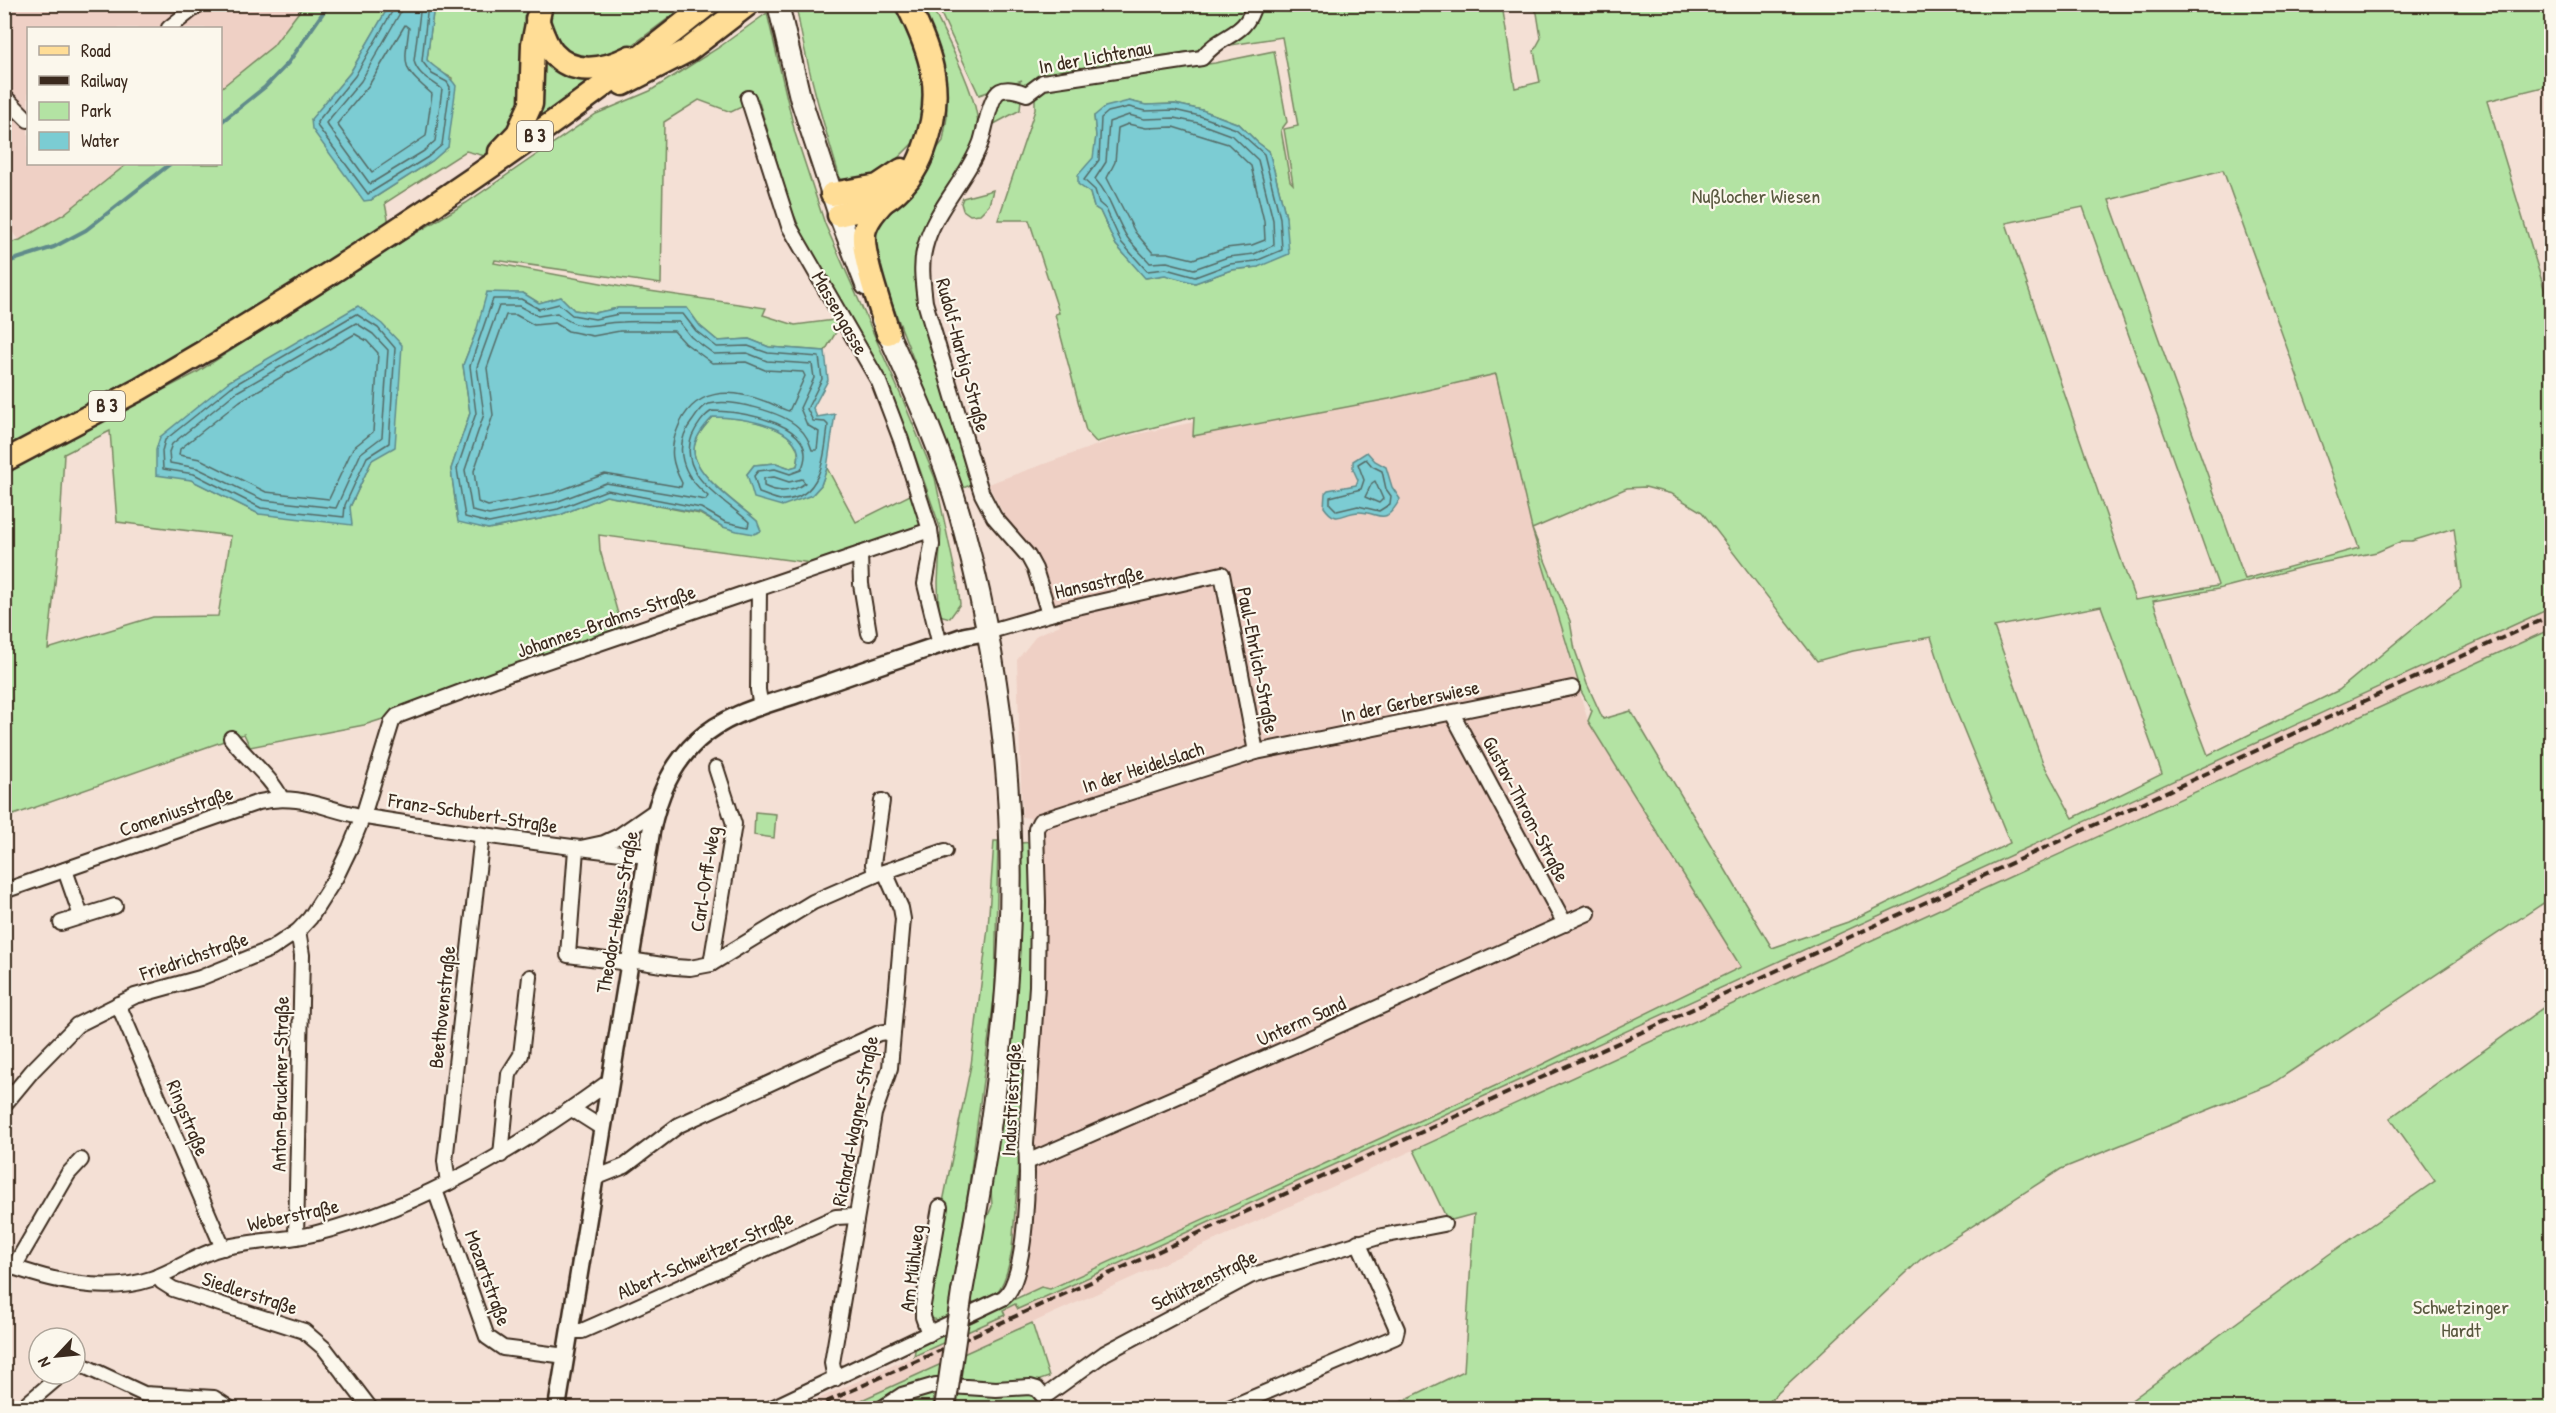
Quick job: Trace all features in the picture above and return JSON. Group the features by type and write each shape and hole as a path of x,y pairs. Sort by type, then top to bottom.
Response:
{"highway":[{"name":"B 3","path":"208,349 318,283 482,174 588,99 708,4"},
{"path":"588,99 642,75 687,51 748,4"},
{"path":"888,333 865,249 864,232 871,216 906,182 918,166 934,116 934,78 926,44 908,8"},
{"path":"539,12 553,53 568,65 590,70 611,67 666,38"},
{"path":"482,174 518,133 531,104 533,44 539,12"},
{"path":"835,205 890,179 925,148"},
{"path":"835,205 883,202"}],"main road":[{"path":"780,13 800,98 835,205 856,262 938,448 956,503 973,566 987,633 1006,775 1010,849 1009,939 1005,1001 991,1122 945,1408"},
{"name":"B 3","path":"4,461 140,389 208,349"}],"street":[{"path":"170,27 199,4"},
{"name":"In der Lichtenau","path":"932,225 969,167 981,141 994,96 1000,91 1009,89 1027,94 1043,82 1202,58 1212,45 1245,26 1254,4"},
{"path":"4,96 27,119"},
{"name":"Massengasse","path":"748,98 789,226 879,382 901,440 930,530 932,545 925,584 940,645"},
{"name":"Rudolf-Harbig-Straße","path":"932,225 924,250 922,273 925,302 982,494 994,517 1028,556 1035,569 1049,614"},
{"name":"Johannes-Brahms-Straße","path":"363,816 392,722 397,716 509,674 930,530"},
{"path":"860,554 861,584 869,633"},
{"name":"Hansastraße","path":"987,633 1049,614 1222,574"},
{"name":"Paul-Ehrlich-Straße","path":"1222,574 1256,752"},
{"path":"759,589 758,690 761,707"},
{"name":"Theodor-Heuss-Straße","path":"557,1408 655,811 662,790 674,768 697,740 727,720 965,636 987,633"},
{"name":"In der Gerberswiese","path":"1256,752 1572,688"},
{"name":"Gustav-Throm-Straße","path":"1452,713 1565,924"},
{"path":"231,738 246,758 273,784 281,798"},
{"name":"In der Heidelslach","path":"1043,819 1256,752"},
{"name":"Carl-Orff-Weg","path":"711,964 734,824 716,768"},
{"name":"Comeniusstraße","path":"4,891 259,802 281,798 303,800 363,816"},
{"path":"880,873 873,864 882,801"},
{"name":"Franz-Schubert-Straße","path":"576,849 604,843 619,836 655,811"},
{"name":"Franz-Schubert-Straße","path":"363,816 576,849 648,856"},
{"name":"Friedrichstraße","path":"4,1105 33,1070 77,1025 144,993 200,978 271,949 298,931 310,918 336,877 363,816"},
{"name":"Industriestraße","path":"772,1408 1002,1298 1013,1288 1022,1250 1026,1143 1037,987 1036,829 1038,823 1043,819"},
{"name":"Beethovenstraße","path":"448,1183 445,1161 482,835"},
{"path":"576,849 568,955 690,968 711,964 804,907 880,873 945,851"},
{"path":"65,870 81,916"},
{"name":"Richard-Wagner-Straße","path":"835,1379 832,1363 874,1114 890,1068 903,919 901,908 880,873"},
{"path":"61,923 115,906"},
{"name":"Unterm Sand","path":"1027,1162 1588,913"},
{"name":"Anton-Bruckner-Straße","path":"296,1237 302,955 298,931"},
{"path":"501,1155 509,1074 521,1055 530,977"},
{"name":"Ringstraße","path":"118,1004 222,1248"},
{"path":"595,1178 625,1166 679,1125 879,1033 893,1031"},
{"name":"Weberstraße","path":"9,1265 50,1278 93,1285 126,1284 158,1276 222,1248 296,1237 378,1214 435,1190 501,1155 572,1109 610,1081"},
{"path":"572,1109 602,1128"},
{"path":"9,1265 68,1174 81,1160"},
{"name":"Mozartstraße","path":"435,1190 487,1337 503,1348 566,1356"},
{"name":"Am Mühlweg","path":"928,1334 923,1317 923,1305 940,1207"},
{"name":"Albert-Schweitzer-Straße","path":"570,1331 582,1330 598,1324 837,1217 856,1216"},
{"name":"Schützenstraße","path":"1044,1403 1105,1353 1250,1276 1359,1242 1444,1224"},
{"path":"1228,1408 1395,1337 1397,1329 1359,1242"},
{"name":"Siedlerstraße","path":"158,1276 162,1282 173,1289 293,1326 307,1333 325,1349 370,1408"},
{"path":"87,1367 144,1394 214,1398 229,1408"},
{"path":"882,1408 908,1393 942,1385 996,1389 1030,1387 1040,1392 1044,1403"},
{"path":"22,1408 48,1386"}],"shaded area":[{"path":"5,5 304,5 273,46 222,87 222,27 27,27 27,165 126,165 64,214 20,240 5,224"},
{"path":"1496,374 1532,529 1588,721 1741,967 1541,1065 1049,1289 1041,1287 1024,1295 1008,1271 1012,1249 1033,842 1030,818 1022,817 1017,660 1037,635 1060,625 1043,567 1005,517 988,484 1114,439 1194,422 1193,436 1389,399"},
{"path":"2551,608 2551,629 1701,1020 844,1408 798,1408 1005,1315 1003,1310 1016,1303 1018,1308 1693,1002"}],"green space":[{"path":"304,5 390,5 350,73 311,120 371,200 432,161 448,147 452,78 436,70 427,60 434,5 534,5 527,102 512,128 485,156 466,151 385,203 389,224 229,328 113,395 5,451 5,244 20,240 64,214 126,165 222,165 222,87 273,46"},
{"path":"550,5 686,5 626,50 590,63 561,52 546,19"},
{"path":"796,5 895,5 921,53 928,100 920,136 881,175 842,185 810,73"},
{"path":"919,5 931,5 964,75 977,120 972,148 919,251 973,484 963,488 876,262 875,228 943,141 947,117 944,76 928,22"},
{"name":"Nußlocher Wiesen","path":"937,5 1502,5 1515,88 1540,82 1534,51 1541,38 1537,13 1532,5 2551,5 2551,85 2487,101 2551,311 2551,608 1065,1288 1018,1309 1015,1304 1003,1310 1005,1315 914,1356 916,1345 1041,1287 1050,1289 1541,1065 1741,967 1588,721 1592,711 1581,691 1532,529 1496,374 1389,399 1193,436 1194,417 1096,442 1086,431 1055,314 1059,313 1029,220 998,220 1035,110 1037,88 1215,63 1274,51 1287,122 1281,130 1290,181 1293,184 1284,129 1298,126 1282,37 1051,73 1036,77 1028,87 1020,89 1016,84 1022,80 979,95","holes":["1129,101 1145,105 1175,104 1202,110 1239,124 1269,151 1286,217 1258,267 1231,270 1195,283 1165,275 1146,278 1116,245 1100,211 1094,207 1090,193 1096,136 1094,116","2223,170 2359,548 2245,579 2109,200","2083,207 2218,585 2135,600 2006,223","1645,487 1672,494 1702,512 1817,661 1853,651 1931,637 1950,696 2010,843 1848,922 1772,948 1631,711 1603,719 1575,650 1570,621 1532,529 1627,488","2454,528 2461,588 2339,690 2208,755 2153,601 2218,589 2310,565 2377,552 2402,541 2412,541","2101,606 2162,774 2073,818 2043,763 1994,627"]},
{"path":"767,13 795,133 825,224 935,478 958,585 960,604 950,618 939,615 941,530 913,450 904,426 865,346 806,242 791,208 758,99 731,112 699,100 664,122 661,284 495,260 494,263 622,287 766,308 763,315 795,325 834,320 839,327 825,351 769,347 749,339 718,341 700,326 687,308 618,308 595,313 574,310 561,297 539,303 523,293 476,332 463,365 470,413 451,469 458,521 488,529 560,515 606,496 700,514 723,527 757,521 708,479 695,459 696,440 713,417 739,419 770,426 783,432 793,441 798,452 797,466 790,468 776,463 754,465 747,474 812,495 821,485 827,468 856,522 912,494 923,526 819,564 599,535 600,550 623,632 429,698 386,718 364,725 250,747 244,734 5,818 5,471 196,373 373,259 466,203 596,114 650,91 718,48","holes":["277,354 372,460 350,507 259,514 191,480 228,382","110,431 117,522 231,536 218,616 153,617 48,649 59,545 64,454"]},
{"path":"538,39 595,76 528,125"},
{"path":"1006,94 1018,96 1021,100 1020,110 994,124 998,100"},
{"path":"993,190 989,205 980,214 970,215 963,210 961,203 963,198"},
{"path":"2551,629 2551,898 2270,1085 2061,1169 1921,1259 1762,1408 1388,1408 1464,1371 1474,1214 1448,1221 1414,1150"},
{"path":"755,812 776,814 774,838 754,835"},
{"path":"994,841 998,841 995,991 968,1192 946,1322 926,1317 942,1207 971,1065 988,928"},
{"path":"1033,842 1030,1021 1012,1249 1005,1277 997,1293 981,1302 971,1302 984,1225 992,1206 991,1189 1008,1060 1016,973 1021,843"},
{"name":"Schwetzinger Hardt","path":"2551,1002 2551,1408 2121,1408 2328,1255 2435,1181 2390,1118"},
{"path":"1032,1323 1049,1377 1037,1381 1032,1395 1036,1400 1036,1408 954,1408 956,1391 899,1391 872,1408 844,1408"},
{"path":"934,1394 933,1408 896,1408 915,1398"}],"water":[{"path":"390,4 434,5 427,60 450,78 456,86 448,147 432,161 371,200 364,201 312,129 311,119 350,73"},
{"path":"1129,101 1146,105 1175,104 1202,110 1239,124 1269,151 1286,217 1289,254 1258,267 1231,270 1195,283 1165,275 1145,278 1116,245 1100,211 1094,207 1090,193 1078,184 1078,175 1093,158 1096,136 1094,116 1105,107"},
{"path":"487,292 523,293 539,303 561,297 574,310 595,313 618,308 687,308 700,326 718,341 749,339 769,347 825,351 828,380 813,408 817,417 835,414 827,468 821,485 812,495 782,506 754,498 747,474 754,465 776,463 790,468 797,466 798,452 793,441 783,433 755,422 713,417 698,435 694,449 695,459 708,479 757,521 761,531 754,534 723,527 700,513 606,496 560,515 488,529 458,522 451,469 470,413 463,365 476,332"},
{"path":"358,306 382,324 402,345 395,447 372,460 350,507 352,525 259,514 191,480 156,475 156,450 160,437 228,382"},
{"path":"1367,452 1375,461 1386,467 1392,487 1400,499 1395,508 1386,516 1359,512 1340,517 1333,516 1324,507 1325,493 1328,490 1356,485 1358,480 1353,469 1353,461"}],"waterway":[{"path":"222,121 265,87 288,63 329,4"},
{"path":"4,263 54,247 86,230 169,165"}],"railway":[{"path":"813,1408 1695,1008 2552,615"}]}
